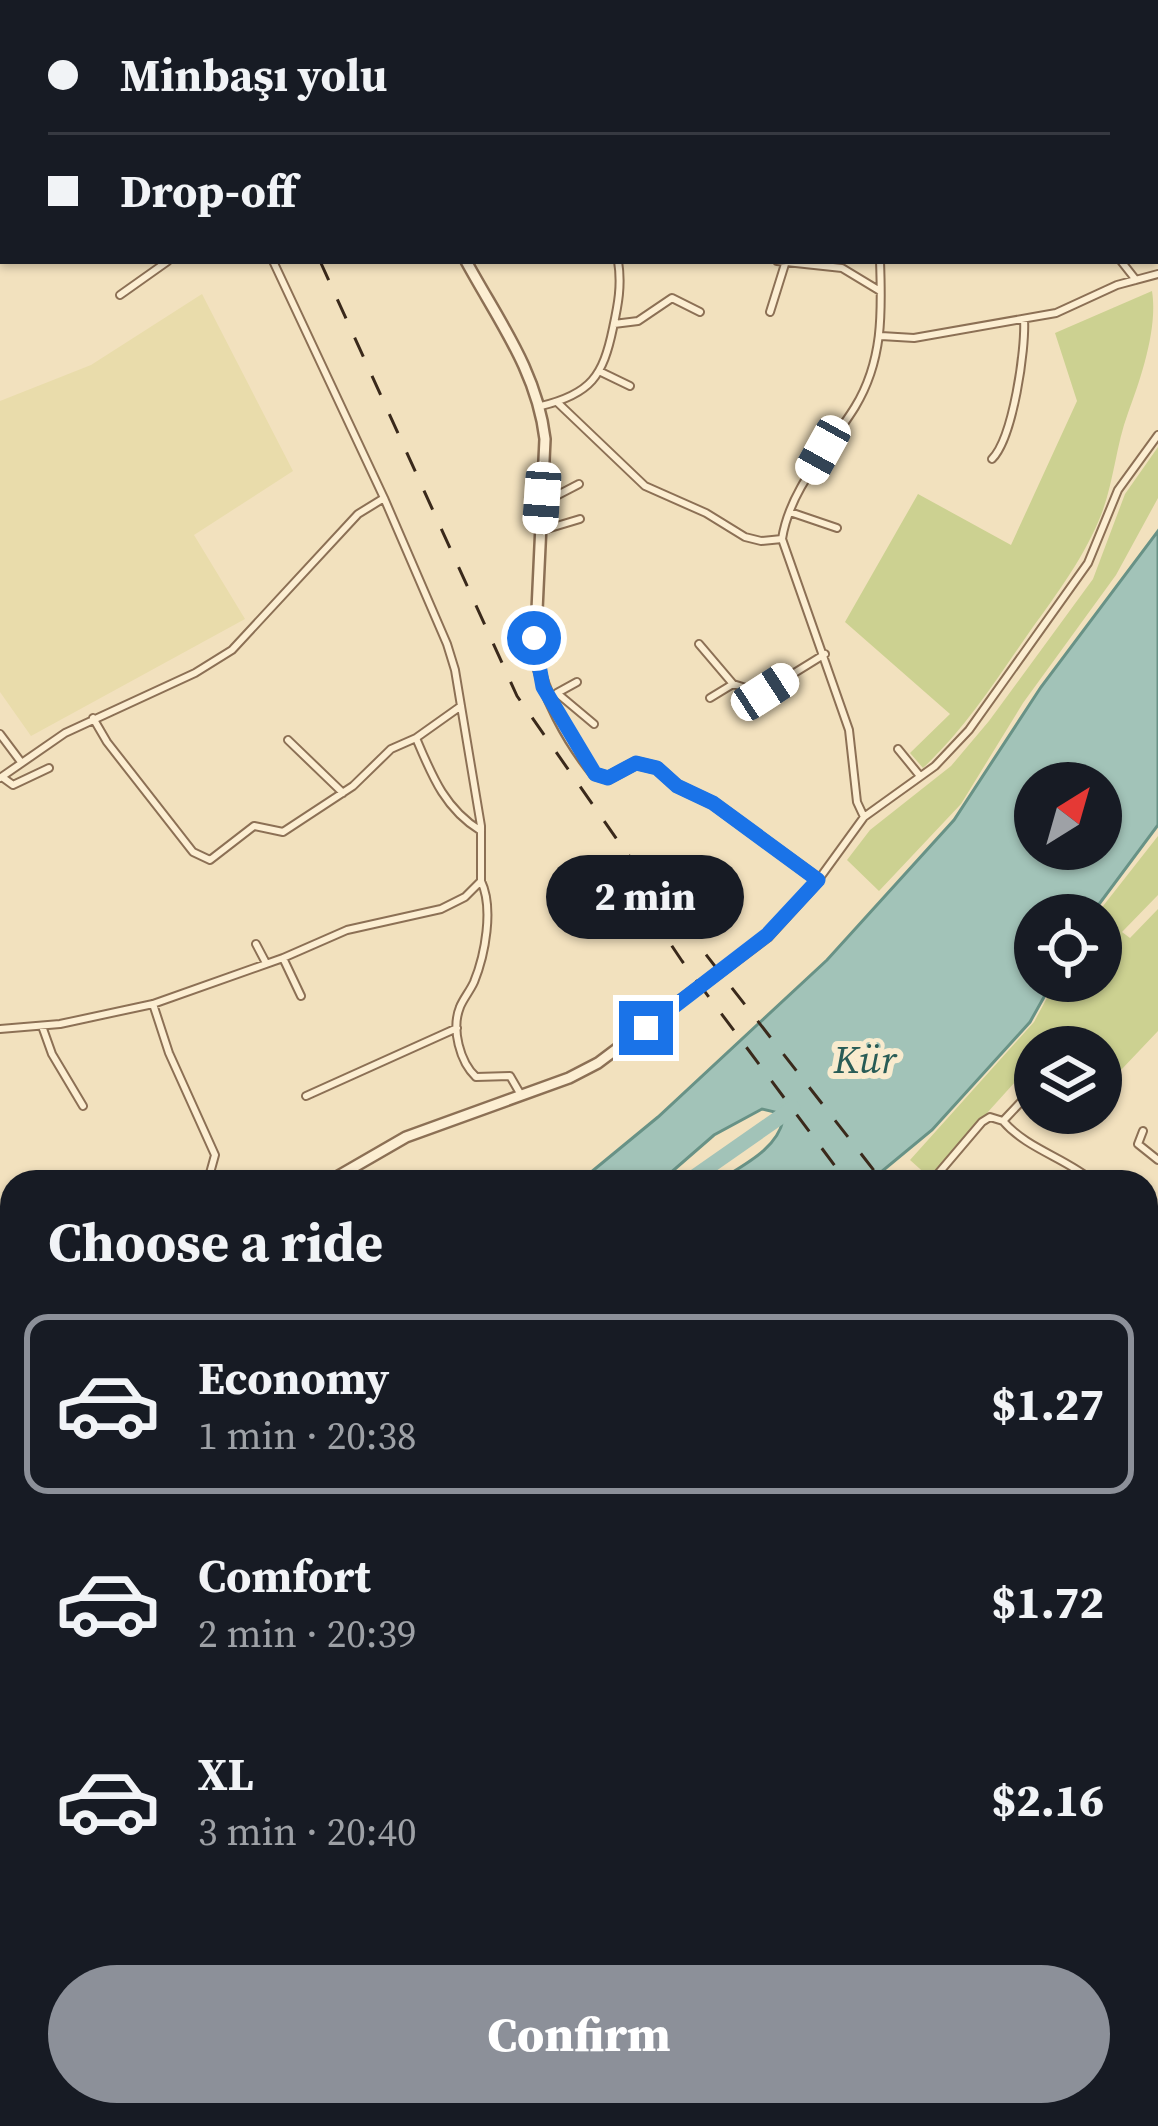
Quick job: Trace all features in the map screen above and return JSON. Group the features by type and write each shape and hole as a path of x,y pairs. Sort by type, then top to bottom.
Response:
{"street":[{"path":"120,295 164,264"},
{"path":"274,264 447,644 481,831 481,881 488,903 477,970 460,1008 457,1028 467,1069 476,1077 510,1076 521,1095"},
{"path":"468,264 526,365 541,406 545,439 535,652 595,774 608,778 636,763 657,768 818,880"},
{"path":"541,406 584,389 601,372 620,292 618,264"},
{"path":"770,312 781,264"},
{"path":"808,264 842,268 881,291"},
{"path":"864,818 857,802 849,730 782,539 790,512 823,450 855,407 881,336 880,264"},
{"path":"1123,264 1136,280"},
{"path":"881,336 914,338 1024,319 1073,307 1155,275 1157,287"},
{"path":"614,324 638,321 672,298 700,312"},
{"path":"992,459 1003,444 1024,352 1024,319"},
{"path":"601,372 630,386"},
{"path":"556,403 645,486 706,513 745,537 782,539"},
{"path":"350,1170 420,1131 569,1078 616,1051 767,935 836,861 864,818 952,751 969,730 1088,563 1118,490 1158,435"},
{"path":"542,498 579,484"},
{"path":"49,768 20,784 1,777 93,718 195,673 232,650 358,514 384,498"},
{"path":"790,512 837,528"},
{"path":"540,531 580,519"},
{"path":"699,644 733,684 765,692 825,654"},
{"path":"553,695 577,682"},
{"path":"710,698 733,684"},
{"path":"553,695 594,724"},
{"path":"93,718 200,857 218,857 254,826 284,832 343,793 391,749 416,739 461,706"},
{"path":"0,734 21,762"},
{"path":"416,739 449,805 481,831"},
{"path":"288,740 343,793"},
{"path":"898,749 920,776"},
{"path":"0,1029 42,1026 153,1004 360,926 441,910 481,881"},
{"path":"256,944 266,963"},
{"path":"283,958 301,996"},
{"path":"153,1004 214,1155 211,1170"},
{"path":"42,1026 52,1054 83,1106"},
{"path":"306,1096 457,1028"},
{"path":"1003,1121 1014,1109"},
{"path":"941,1170 982,1122 995,1117 1016,1135 1080,1170"},
{"path":"1142,1131 1138,1144 1158,1160"}],"shaded area":[{"path":"202,294 293,471 194,535 245,619 31,736 0,692 0,401 91,365"}],"green space":[{"path":"1152,291 1147,353 1092,536 990,689 923,768 910,753 950,714 845,622 918,494 1011,545 1077,401 1055,333"},
{"path":"1158,447 1158,498 1116,575 1023,703 961,804 879,891 847,860 870,830 951,766 989,721 1093,579 1125,494"},
{"path":"1158,836 1158,895 1122,932 1122,894 1112,894"},
{"path":"1158,909 1158,1031 1122,1069 1122,1026 1030,1026 1045,1002 1122,1002 1122,932 1130,938"},
{"path":"1014,1044 1014,1083 935,1170 921,1170 910,1160"}],"water":[{"name":"Kür","path":"1158,531 1158,825 1107,894 1014,894 1014,1002 1041,1002 1030,1022 1014,1026 1014,1040 932,1130 884,1170 735,1170 757,1156 779,1131 783,1120 779,1113 762,1109 714,1135 674,1170 594,1170 658,1117 827,960 954,820 1041,687"}],"waterway":[{"name":"Kür","path":"704,1170 793,1108"}],"railway":[{"path":"321,264 517,696 623,848 874,1170"},
{"path":"625,876 682,961 838,1170"}],"route":[{"path":"534,638 543,687 595,774 612,777 636,763 657,768 818,880 767,935 646,1028"}]}
